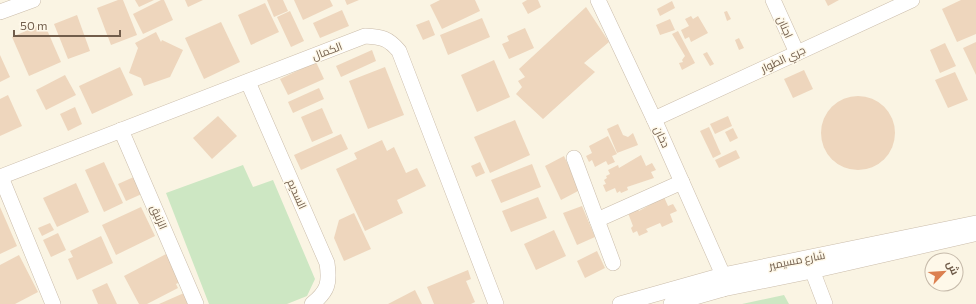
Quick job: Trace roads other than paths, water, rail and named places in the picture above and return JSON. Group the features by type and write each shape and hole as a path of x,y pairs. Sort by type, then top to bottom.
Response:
{"street":[{"path":"0,12 32,0"},
{"name":"دخان","path":"598,0 682,182 723,282"},
{"name":"اجنان","path":"773,0 797,53"},
{"name":"جري الطوار","path":"654,119 912,0"},
{"name":"الكمال","path":"1,177 365,36 380,37 390,41 399,50 496,304"},
{"name":"السديم","path":"248,82 327,263 329,279 323,295 312,304"},
{"name":"الزنبق","path":"122,130 196,304"},
{"path":"574,158 613,264"},
{"path":"1,177 53,304"},
{"path":"597,220 682,182"},
{"name":"شارع مسيمير","path":"810,264 976,223"},
{"name":"شارع مسيمير","path":"620,304 810,264 976,234"},
{"path":"810,264 825,304"},
{"name":"شارع مسيمير","path":"671,304 723,282"}]}
